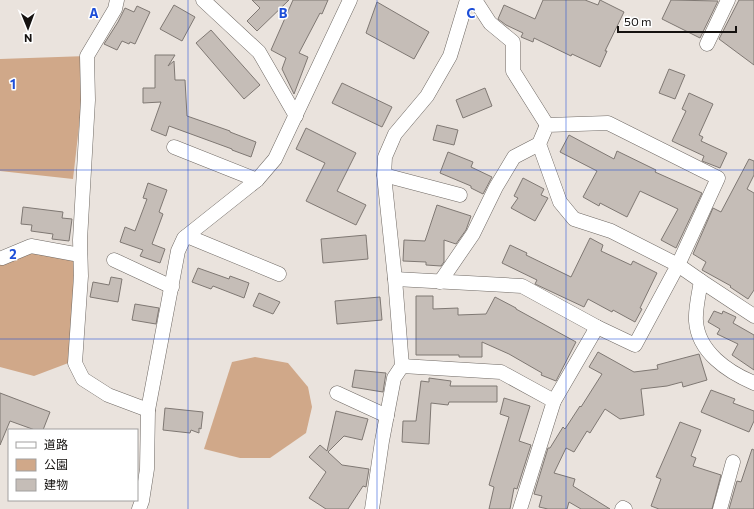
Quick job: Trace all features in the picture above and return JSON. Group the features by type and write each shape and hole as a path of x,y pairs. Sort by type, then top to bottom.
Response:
{"street":[{"path":"118,0 115,9 87,56 88,100 82,189 80,240 81,276 75,363 83,379 89,383 108,395 148,410"},
{"path":"203,0 259,52 296,116"},
{"path":"139,509 142,501 146,469 148,410 178,251 184,238 257,180 275,159 350,0"},
{"path":"372,509 394,378 402,366 396,279 384,175 385,157 395,134 427,96 450,56 467,0"},
{"path":"475,0 490,23 513,42 513,71 547,125"},
{"path":"707,44 728,0"},
{"path":"396,279 522,286 597,327 635,345 678,265 718,178 608,123 547,125"},
{"path":"440,282 473,234 496,187 514,157 539,144 547,125"},
{"path":"539,144 560,202 574,219 611,231 678,265 754,316"},
{"path":"174,147 257,180"},
{"path":"384,175 460,195"},
{"path":"187,236 280,274"},
{"path":"2,258 31,246 80,255"},
{"path":"114,260 172,287"},
{"path":"701,281 696,321 702,344 724,367 754,383"},
{"path":"520,509 554,401 597,327"},
{"path":"402,366 501,372 554,401"},
{"path":"337,393 387,416"},
{"path":"720,509 734,462"}],"green space":[{"path":"87,56 73,179 0,171 0,59"},
{"path":"36,247 74,259 71,362 34,376 0,367 0,258"},
{"path":"255,357 288,363 308,387 312,407 306,433 270,458 240,458 204,449 232,362"}],"building":[{"path":"252,0 289,0 257,31 247,21 260,8"},
{"path":"293,0 328,0 322,14 320,13 299,53 308,57 294,94 282,69 286,58 271,50"},
{"path":"543,0 585,0 598,5 600,0 624,12 605,51 607,51 600,67 572,54 571,56 534,38 533,42 521,37 523,33 506,25 498,19 504,5 535,19"},
{"path":"671,0 718,1 700,38 662,19"},
{"path":"739,0 754,0 754,65 719,39"},
{"path":"377,2 429,32 414,59 366,33"},
{"path":"174,5 195,17 182,41 160,29"},
{"path":"137,6 150,12 135,44 130,42 129,44 122,41 117,50 104,44 125,8 134,12"},
{"path":"211,30 260,85 244,99 196,43"},
{"path":"155,55 175,55 168,66 174,61 175,80 185,80 187,116 256,142 251,157 169,126 166,136 151,130 161,102 143,103 143,88 155,88"},
{"path":"669,69 685,75 675,99 659,93"},
{"path":"342,83 392,107 382,127 332,103"},
{"path":"485,88 492,106 463,118 456,100"},
{"path":"689,93 713,104 699,135 703,137 701,141 727,153 720,168 702,161 704,156 672,141 686,111 682,109"},
{"path":"437,125 458,130 454,145 433,140"},
{"path":"306,128 356,153 337,191 366,205 356,225 306,201 325,163 296,149"},
{"path":"569,135 614,159 617,151 656,170 655,172 702,193 676,248 661,240 678,209 640,191 627,217 600,203 599,206 583,197 597,171 560,152"},
{"path":"448,152 473,162 471,167 492,177 483,194 471,188 471,186 440,173"},
{"path":"749,159 754,161 754,175 747,189 754,193 754,290 748,299 730,287 731,286 702,270 706,262 693,254 713,208 721,212"},
{"path":"523,178 544,189 541,195 548,198 535,221 511,208 518,198 514,196"},
{"path":"148,183 167,190 159,212 163,214 152,244 165,249 160,263 140,256 143,250 120,242 125,227 135,231 147,199 143,198"},
{"path":"437,205 471,216 466,230 456,244 444,240 444,262 441,266 426,265 426,262 403,261 404,240 425,241"},
{"path":"23,207 63,212 62,218 72,219 69,241 52,239 53,234 31,231 32,225 21,224"},
{"path":"366,235 368,259 323,263 321,239"},
{"path":"590,238 603,245 601,251 631,265 633,261 657,273 635,322 588,299 584,307 535,284 537,280 502,263 510,245 527,253 526,255 571,277"},
{"path":"198,268 229,279 230,276 249,283 244,298 213,286 211,289 192,282"},
{"path":"111,277 122,279 118,302 90,297 93,282 109,285"},
{"path":"259,293 280,302 273,314 253,306"},
{"path":"416,296 433,296 433,309 458,308 458,315 486,314 495,297 576,342 556,381 541,375 542,373 509,354 482,342 482,357 459,357 459,355 416,355"},
{"path":"380,297 382,320 337,324 335,301"},
{"path":"135,304 159,308 156,324 132,320"},
{"path":"714,311 722,314 723,311 736,317 733,323 754,335 754,370 732,355 738,344 717,334 720,329 708,322"},
{"path":"598,352 634,372 658,369 657,365 699,354 707,380 683,387 682,382 667,386 641,389 644,415 620,419 605,409 590,433 587,431 574,452 566,448 554,473 575,479 573,486 610,509 581,509 569,502 567,509 548,509 539,507 542,496 534,494 548,448 550,448 563,427 565,429 602,374 589,367"},
{"path":"355,370 386,373 383,392 352,387"},
{"path":"429,378 451,381 450,386 497,386 497,402 449,402 448,405 431,403 429,444 402,442 403,421 416,421 421,381 429,382"},
{"path":"711,390 735,399 733,403 754,411 754,421 749,432 701,412"},
{"path":"0,393 50,412 43,429 32,429 10,421 0,445"},
{"path":"504,398 530,406 519,441 531,445 517,489 514,488 510,509 489,509 494,487 489,485 509,417 500,414"},
{"path":"165,408 203,412 201,429 199,428 199,433 191,430 190,433 163,430"},
{"path":"336,411 368,419 362,440 344,436 328,452 342,465 369,469 366,487 363,486 348,509 326,509 309,498 326,472 309,457 320,445 327,451"},
{"path":"680,422 701,430 691,456 696,458 693,466 721,475 712,509 659,509 651,506 661,479 656,477"},
{"path":"752,449 754,450 754,509 729,509 737,481 741,482"}]}
